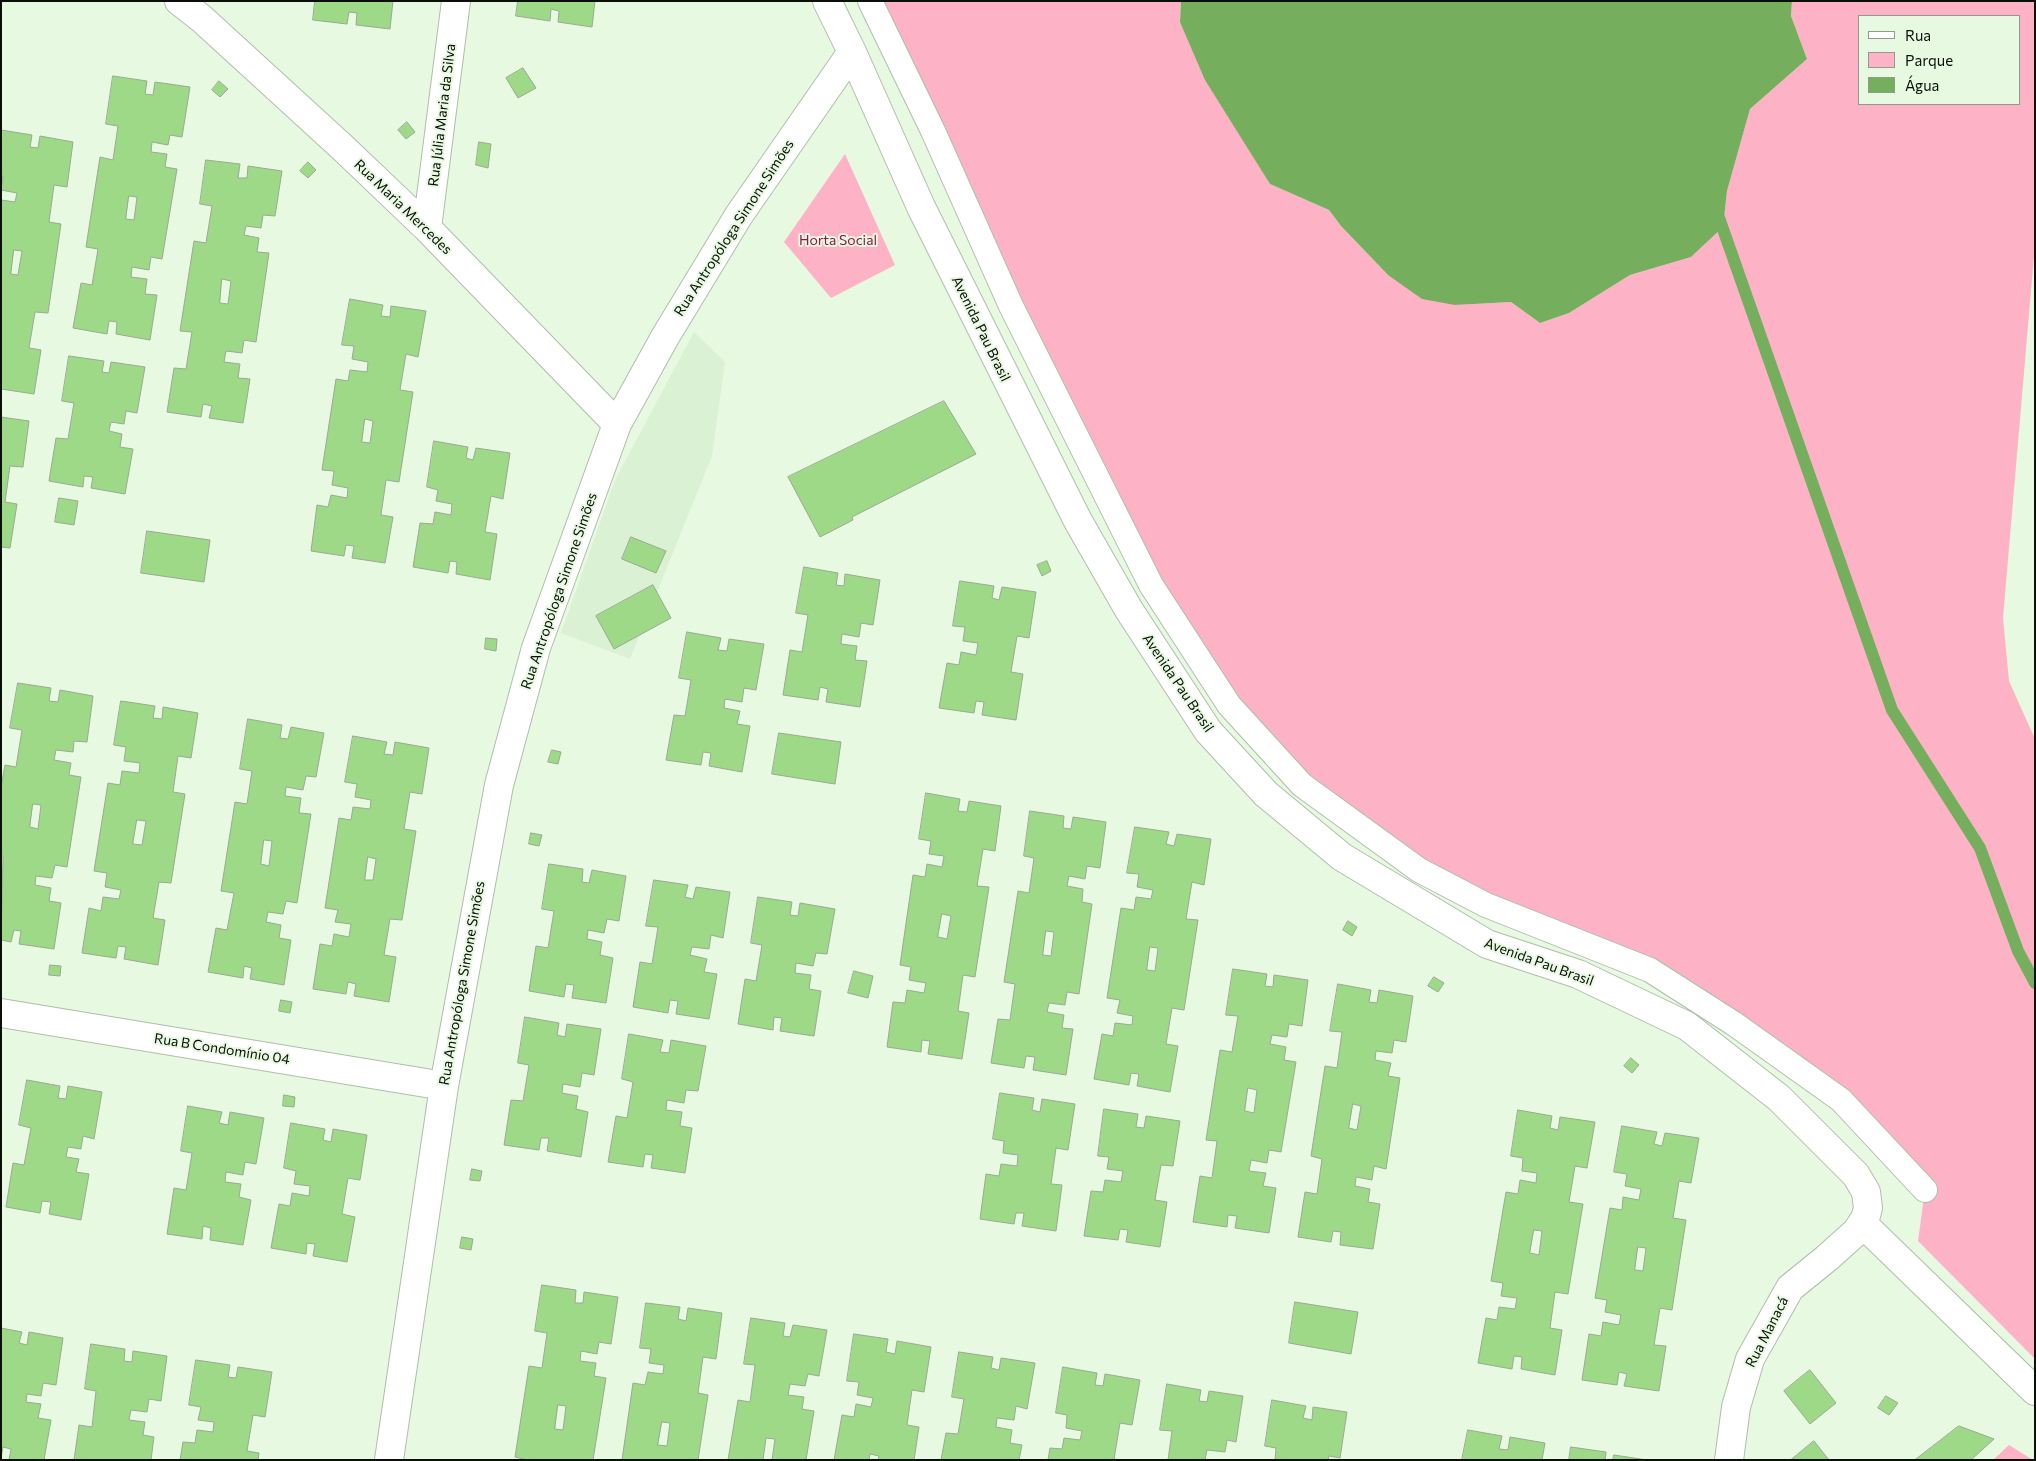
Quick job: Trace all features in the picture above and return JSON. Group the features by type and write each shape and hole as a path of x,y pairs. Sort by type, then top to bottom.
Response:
{"street":[{"name":"Rua Maria Mercedes","path":"179,1 328,134 427,228 617,424"},
{"name":"Rua Júlia Maria da Silva","path":"427,228 456,1"},
{"name":"Avenida Pau Brasil","path":"827,1 852,52 921,207 1078,521 1129,610 1208,731 1266,794 1342,857 1487,944 1578,974 1687,1026 1786,1105 1856,1175 1866,1192 1865,1215"},
{"path":"870,1 933,131 1011,306 1150,585 1229,705 1302,785 1419,870 1486,905 1650,970 1733,1024 1841,1100 1925,1190"},
{"name":"Rua Antropóloga Simone Simões","path":"389,1460 444,1086 498,785 536,648 617,424 665,337 739,215 852,52"},
{"name":"Rua B Condomínio 04","path":"1,1013 444,1086"},
{"path":"1865,1215 2035,1391"},
{"name":"Rua Manacá","path":"1729,1460 1736,1407 1750,1359 1790,1288 1856,1232 1865,1215"}],"shaded area":[{"path":"694,332 725,362 712,456 630,659 561,633 615,480"}],"green space":[{"path":"870,1 1181,1 1180,22 1270,184 1329,210 1341,226 1388,275 1455,305 1511,302 1540,323 1569,313 1630,275 1691,257 1723,227 1727,191 1750,109 1807,59 1791,16 1792,1 2035,1 2035,244 2003,618 2009,681 2035,739 2035,1359 1918,1241 1925,1190 1841,1100 1650,970 1486,905 1302,785 1150,585"},
{"name":"Horta Social","path":"845,154 895,265 831,298 784,242"},
{"path":"2009,1445 2033,1460 1993,1460"}],"water":[{"path":"1181,1 1792,1 1791,16 1807,59 1750,109 1727,191 1723,227 1691,257 1630,275 1569,313 1540,323 1511,302 1455,305 1422,299 1388,275 1341,226 1329,210 1270,184 1205,80 1180,22"}],"building":[{"path":"315,1 393,1 390,29 356,25 357,13 349,12 347,24 313,20"},
{"path":"518,1 595,1 592,27 558,22 559,11 551,9 550,21 516,16"},
{"path":"523,68 536,88 518,98 506,78"},
{"path":"113,76 147,81 145,94 153,95 155,82 190,87 182,137 170,135 168,145 152,142 151,152 167,154 165,167 177,169 162,259 151,257 149,270 132,267 131,277 147,279 145,294 157,295 150,340 116,334 117,322 109,321 107,334 73,328 81,283 92,285 98,249 86,247 100,157 113,160 118,126 106,124","holes":["129,196 137,197 134,220 126,219"]},
{"path":"219,81 228,89 220,97 212,90"},
{"path":"407,122 415,132 406,139 398,130"},
{"path":"1,130 32,135 30,147 38,148 40,136 73,142 67,187 54,185 49,222 61,224 48,313 35,312 29,348 41,350 34,394 1,389 1,200 15,202 17,193 1,190 3,176 1,176","holes":["14,250 22,251 18,275 11,274"]},
{"path":"479,142 491,144 488,168 476,165"},
{"path":"206,160 240,164 238,178 247,178 248,166 282,171 275,216 263,215 261,228 246,226 244,235 259,238 257,252 269,253 256,342 244,340 242,353 226,351 224,362 240,364 238,378 250,379 243,423 209,418 212,406 203,404 201,417 167,412 174,368 186,369 192,332 180,331 194,241 206,243 212,206 200,204","holes":["222,279 231,281 228,304 220,303"]},
{"path":"308,162 316,170 308,178 300,171"},
{"path":"350,299 383,305 381,316 390,317 391,306 426,311 418,357 406,354 400,390 413,392 399,482 386,480 381,515 393,517 385,563 352,558 354,546 346,545 344,556 311,551 317,505 328,507 331,495 347,498 348,488 332,485 334,471 322,470 336,379 348,381 350,370 367,372 368,362 352,359 354,346 342,345","holes":["365,419 373,421 370,443 362,442"]},
{"path":"69,356 104,361 102,372 109,373 111,362 145,367 137,413 126,411 124,424 111,422 109,431 122,434 120,447 133,449 125,494 91,488 93,477 84,476 83,487 49,481 56,438 68,439 74,403 62,401"},
{"path":"944,401 976,454 852,517 853,520 820,537 788,477"},
{"path":"1,417 29,421 23,467 10,466 5,502 17,504 10,548 1,547"},
{"path":"434,441 468,447 466,458 473,460 476,448 510,453 503,499 491,496 485,532 497,534 490,580 456,574 457,562 450,561 448,573 413,567 420,523 433,524 435,512 451,515 452,504 436,501 438,490 427,487"},
{"path":"59,498 78,501 74,525 55,522"},
{"path":"147,531 210,540 204,582 141,573"},
{"path":"631,537 666,551 656,573 622,559"},
{"path":"1047,561 1051,571 1042,576 1037,565"},
{"path":"804,567 838,573 836,585 844,586 845,574 880,580 873,625 861,623 859,637 842,634 841,644 857,646 855,660 867,661 860,707 826,702 828,689 820,687 818,700 783,695 790,650 802,652 808,615 796,613"},
{"path":"960,581 994,586 992,598 999,600 1002,587 1036,592 1029,638 1017,636 1011,672 1023,674 1016,720 982,715 984,702 976,701 974,713 939,708 947,663 959,665 961,652 976,655 978,643 963,641 965,627 953,626"},
{"path":"653,585 671,618 614,649 596,616"},
{"path":"687,632 721,638 718,650 727,651 729,639 764,644 756,690 744,688 742,702 725,699 724,708 740,711 737,724 750,726 742,772 709,766 711,753 703,752 701,765 666,760 674,715 685,716 691,680 679,678"},
{"path":"486,638 497,639 496,651 485,649"},
{"path":"18,683 51,688 49,701 58,702 60,690 93,696 87,742 74,741 73,752 56,750 54,760 71,763 69,775 81,777 67,867 55,865 52,878 36,876 35,885 51,888 49,901 61,903 54,949 19,944 21,931 14,930 11,942 1,940 3,856 1,856 1,787 5,765 16,767 22,730 10,728","holes":["33,804 41,805 38,829 30,827"]},
{"path":"121,701 155,706 153,718 162,719 163,707 198,713 191,758 178,756 173,792 185,794 171,883 159,882 153,918 165,920 158,965 124,959 126,947 118,946 116,958 82,953 89,908 101,911 103,897 119,899 121,890 105,887 107,873 94,871 108,783 120,785 122,771 139,773 140,763 124,761 126,747 114,745","holes":["137,820 146,821 142,845 133,844"]},
{"path":"248,719 282,725 280,738 288,739 291,727 324,733 316,777 306,776 303,790 286,787 285,796 301,798 299,813 311,814 297,903 286,901 283,914 268,912 266,922 281,925 279,938 291,940 284,985 250,979 252,968 244,966 243,978 208,972 216,928 227,930 234,893 221,891 235,802 247,804 252,771 240,769","holes":["264,840 272,841 269,866 261,864"]},
{"path":"779,733 841,742 835,784 772,774"},
{"path":"353,736 387,742 384,754 393,755 395,742 429,748 422,794 410,792 404,829 416,831 402,920 390,919 384,955 396,957 389,1002 354,996 356,984 348,982 346,994 313,989 320,944 332,946 334,934 349,937 351,924 335,922 338,910 325,908 339,818 351,820 353,807 370,809 371,800 355,797 357,784 345,782","holes":["368,857 376,859 373,880 365,880"]},
{"path":"552,750 561,752 558,764 548,762"},
{"path":"926,793 960,799 958,811 967,812 969,801 1001,806 995,851 983,849 977,886 989,887 975,977 963,975 958,1011 969,1013 962,1059 928,1054 930,1041 922,1040 921,1052 887,1047 893,1002 905,1003 907,990 924,993 926,983 909,980 911,967 900,965 913,875 925,877 927,864 942,867 944,856 929,854 931,841 919,839","holes":["942,914 951,916 947,939 938,937"]},
{"path":"1030,811 1064,816 1063,828 1071,829 1073,817 1106,822 1100,868 1087,866 1085,879 1069,876 1067,886 1083,889 1082,902 1092,904 1079,994 1067,992 1065,1005 1049,1003 1047,1012 1064,1015 1062,1028 1073,1029 1066,1075 1033,1070 1035,1057 1026,1056 1024,1068 991,1063 998,1019 1010,1020 1015,984 1004,982 1018,891 1029,893 1034,858 1024,856","holes":["1046,931 1054,932 1051,956 1043,955"]},
{"path":"1135,827 1169,832 1166,844 1174,846 1177,834 1211,839 1204,885 1192,882 1186,919 1198,920 1184,1010 1172,1008 1166,1044 1178,1046 1170,1092 1137,1086 1139,1074 1131,1073 1129,1085 1094,1079 1102,1034 1113,1036 1115,1023 1132,1025 1133,1016 1117,1013 1120,1000 1107,998 1121,908 1134,910 1136,897 1151,899 1153,890 1137,887 1139,874 1127,873","holes":["1150,947 1158,948 1155,971 1147,970"]},
{"path":"531,833 542,835 539,846 529,844"},
{"path":"549,864 583,869 582,882 589,883 592,870 626,876 619,921 607,919 604,933 588,930 587,939 602,942 600,955 613,958 606,1003 572,998 574,985 566,984 564,997 529,991 536,946 548,948 554,911 542,909"},
{"path":"654,880 688,885 685,897 693,899 696,887 730,892 723,938 711,935 709,949 692,947 690,955 707,959 704,972 717,974 709,1019 676,1014 678,1001 670,1000 668,1013 633,1007 640,962 652,964 658,927 646,926"},
{"path":"758,897 792,902 790,915 798,916 800,903 835,909 827,954 816,953 813,966 796,963 795,973 811,975 809,989 821,991 814,1036 780,1031 782,1018 774,1017 773,1030 738,1024 745,979 756,981 762,945 751,943"},
{"path":"1348,921 1357,927 1352,936 1343,930"},
{"path":"50,965 61,966 60,976 49,975"},
{"path":"1233,969 1267,974 1265,986 1273,987 1274,975 1308,980 1302,1026 1289,1024 1287,1037 1272,1035 1270,1044 1286,1047 1284,1060 1296,1062 1281,1152 1269,1150 1267,1163 1251,1160 1249,1171 1266,1173 1263,1186 1276,1188 1269,1233 1235,1228 1237,1216 1228,1215 1227,1227 1193,1222 1200,1176 1212,1178 1217,1141 1206,1140 1220,1050 1232,1052 1238,1016 1226,1015","holes":["1248,1088 1257,1090 1254,1113 1245,1111"]},
{"path":"854,971 873,976 868,998 848,993"},
{"path":"1434,977 1444,983 1438,992 1428,986"},
{"path":"1338,984 1371,990 1369,1002 1377,1003 1379,990 1413,996 1406,1042 1394,1040 1392,1053 1376,1051 1375,1060 1391,1063 1388,1076 1400,1078 1386,1169 1374,1166 1372,1180 1356,1177 1355,1186 1370,1189 1368,1202 1380,1204 1373,1249 1340,1245 1341,1232 1333,1231 1331,1242 1298,1237 1305,1192 1317,1194 1322,1159 1311,1156 1325,1066 1337,1068 1342,1032 1330,1031","holes":["1353,1104 1361,1106 1357,1130 1349,1128"]},
{"path":"281,1000 292,1002 290,1013 279,1011"},
{"path":"525,1017 559,1023 557,1035 565,1037 567,1024 601,1029 594,1075 582,1073 580,1087 563,1084 562,1093 578,1096 576,1109 588,1112 581,1157 547,1151 549,1138 541,1138 539,1150 504,1145 511,1100 523,1101 529,1065 518,1063"},
{"path":"629,1034 663,1040 660,1052 669,1053 671,1040 706,1046 698,1091 686,1090 684,1103 667,1100 666,1110 682,1112 680,1126 692,1128 685,1173 651,1168 653,1155 645,1154 643,1167 608,1162 616,1116 627,1118 633,1082 622,1079"},
{"path":"1631,1058 1639,1065 1632,1073 1624,1066"},
{"path":"27,1080 60,1086 58,1098 66,1099 68,1086 102,1092 94,1139 83,1136 81,1149 68,1147 66,1157 79,1159 76,1172 89,1174 81,1220 49,1214 51,1202 42,1201 40,1213 6,1207 13,1163 24,1165 31,1128 19,1125"},
{"path":"1000,1093 1034,1098 1032,1110 1040,1112 1042,1099 1075,1104 1068,1150 1056,1148 1051,1184 1062,1185 1056,1231 1022,1226 1024,1213 1016,1213 1014,1224 980,1219 986,1174 999,1176 1001,1164 1017,1166 1018,1155 1003,1153 1004,1141 993,1139"},
{"path":"284,1095 295,1097 294,1107 283,1106"},
{"path":"188,1106 222,1112 219,1123 228,1125 230,1112 264,1118 256,1164 245,1162 243,1175 226,1172 225,1182 241,1184 239,1197 251,1200 243,1245 210,1240 211,1228 203,1226 202,1239 167,1234 174,1188 186,1190 192,1153 181,1151"},
{"path":"1104,1109 1138,1114 1136,1127 1144,1128 1146,1116 1180,1121 1173,1166 1161,1165 1155,1200 1167,1202 1160,1247 1126,1242 1128,1230 1120,1229 1118,1240 1084,1236 1091,1191 1103,1192 1105,1180 1121,1182 1123,1171 1107,1169 1109,1157 1098,1156"},
{"path":"1518,1110 1552,1116 1550,1128 1558,1130 1560,1117 1595,1122 1587,1168 1575,1166 1569,1202 1583,1204 1568,1294 1555,1292 1550,1328 1562,1330 1555,1375 1521,1369 1522,1357 1514,1356 1512,1369 1478,1363 1486,1318 1497,1320 1499,1307 1515,1309 1517,1298 1501,1296 1503,1283 1491,1281 1506,1192 1518,1194 1520,1180 1536,1183 1537,1173 1522,1171 1523,1158 1511,1156","holes":["1534,1230 1542,1231 1539,1255 1530,1253"]},
{"path":"291,1123 325,1129 323,1140 331,1142 333,1129 367,1135 360,1180 348,1178 342,1214 355,1217 347,1262 313,1256 315,1244 307,1243 306,1254 271,1248 279,1204 290,1206 292,1193 309,1196 310,1186 294,1184 296,1171 284,1168"},
{"path":"1622,1126 1657,1132 1654,1144 1662,1146 1665,1133 1699,1138 1691,1183 1679,1181 1673,1218 1686,1220 1672,1310 1660,1308 1654,1345 1666,1346 1659,1391 1624,1386 1627,1374 1619,1372 1617,1385 1582,1380 1589,1334 1601,1336 1603,1322 1619,1325 1621,1315 1605,1312 1607,1300 1595,1298 1610,1208 1622,1210 1623,1197 1639,1200 1641,1189 1625,1186 1627,1174 1614,1172","holes":["1638,1247 1646,1248 1643,1271 1635,1270"]},
{"path":"472,1169 482,1171 480,1181 470,1180"},
{"path":"462,1237 473,1239 471,1250 460,1248"},
{"path":"542,1285 576,1290 575,1303 583,1303 584,1292 618,1297 611,1344 599,1342 597,1354 581,1351 580,1361 596,1363 594,1376 606,1378 593,1460 527,1460 515,1457 529,1366 542,1368 547,1333 535,1331","holes":["558,1405 566,1406 563,1430 555,1429"]},
{"path":"1295,1302 1358,1312 1351,1354 1289,1343"},
{"path":"646,1303 680,1307 678,1319 686,1321 688,1308 722,1313 716,1359 703,1357 698,1393 708,1395 698,1460 622,1460 633,1383 645,1385 648,1372 663,1374 664,1365 649,1363 651,1349 640,1348","holes":["662,1422 670,1423 667,1446 658,1445"]},
{"path":"751,1318 785,1323 783,1336 790,1337 793,1325 827,1330 819,1376 808,1374 805,1386 790,1384 788,1395 804,1397 802,1409 814,1411 806,1460 772,1460 775,1439 766,1438 763,1460 728,1460 738,1400 750,1402 755,1365 744,1364"},
{"path":"1,1328 22,1332 19,1343 27,1345 29,1332 63,1338 56,1385 43,1383 41,1396 27,1394 26,1402 41,1404 38,1418 51,1420 44,1460 9,1460 11,1449 3,1447 1,1458"},
{"path":"854,1334 888,1339 886,1352 895,1354 897,1341 931,1347 924,1392 912,1390 907,1425 919,1427 914,1460 878,1460 879,1456 870,1454 869,1460 834,1460 842,1415 854,1417 856,1404 871,1407 873,1398 857,1395 859,1382 847,1381"},
{"path":"91,1344 125,1349 124,1361 132,1362 133,1351 167,1356 161,1401 149,1399 147,1412 131,1410 129,1420 145,1422 143,1435 154,1437 151,1460 74,1460 79,1425 92,1427 96,1391 85,1389"},
{"path":"959,1352 993,1357 991,1368 999,1370 1001,1358 1035,1363 1027,1409 1016,1406 1014,1420 997,1418 996,1427 1012,1430 1010,1443 1022,1445 1019,1460 941,1460 946,1433 958,1434 964,1399 952,1397"},
{"path":"196,1360 230,1365 228,1377 236,1378 238,1367 272,1372 265,1417 253,1415 247,1451 259,1453 258,1460 180,1460 183,1442 195,1443 197,1430 213,1432 214,1422 198,1420 201,1407 189,1405"},
{"path":"1063,1367 1097,1373 1095,1385 1103,1386 1105,1374 1140,1380 1132,1425 1120,1423 1114,1459 1120,1460 1048,1460 1050,1448 1062,1449 1064,1438 1080,1440 1082,1431 1066,1428 1067,1415 1056,1413"},
{"path":"1810,1370 1836,1403 1810,1424 1784,1391"},
{"path":"1167,1384 1201,1390 1199,1401 1207,1402 1209,1391 1243,1396 1236,1442 1227,1440 1225,1452 1207,1450 1205,1460 1168,1460 1172,1431 1160,1430"},
{"path":"1886,1396 1898,1403 1889,1415 1878,1408"},
{"path":"1272,1400 1306,1406 1303,1418 1312,1420 1313,1407 1347,1412 1340,1458 1329,1456 1328,1460 1275,1460 1276,1448 1265,1446"},
{"path":"1959,1426 1994,1439 1971,1460 1915,1460"},
{"path":"1468,1430 1502,1436 1499,1449 1508,1450 1510,1437 1545,1443 1542,1460 1462,1460"},
{"path":"1814,1441 1829,1460 1791,1460"},
{"path":"1571,1447 1606,1452 1605,1460 1569,1460"},
{"path":"1614,1455 1647,1460 1613,1460"}],"waterway":[{"path":"1717,212 1892,710 1980,848 2018,951 2035,983"}]}
